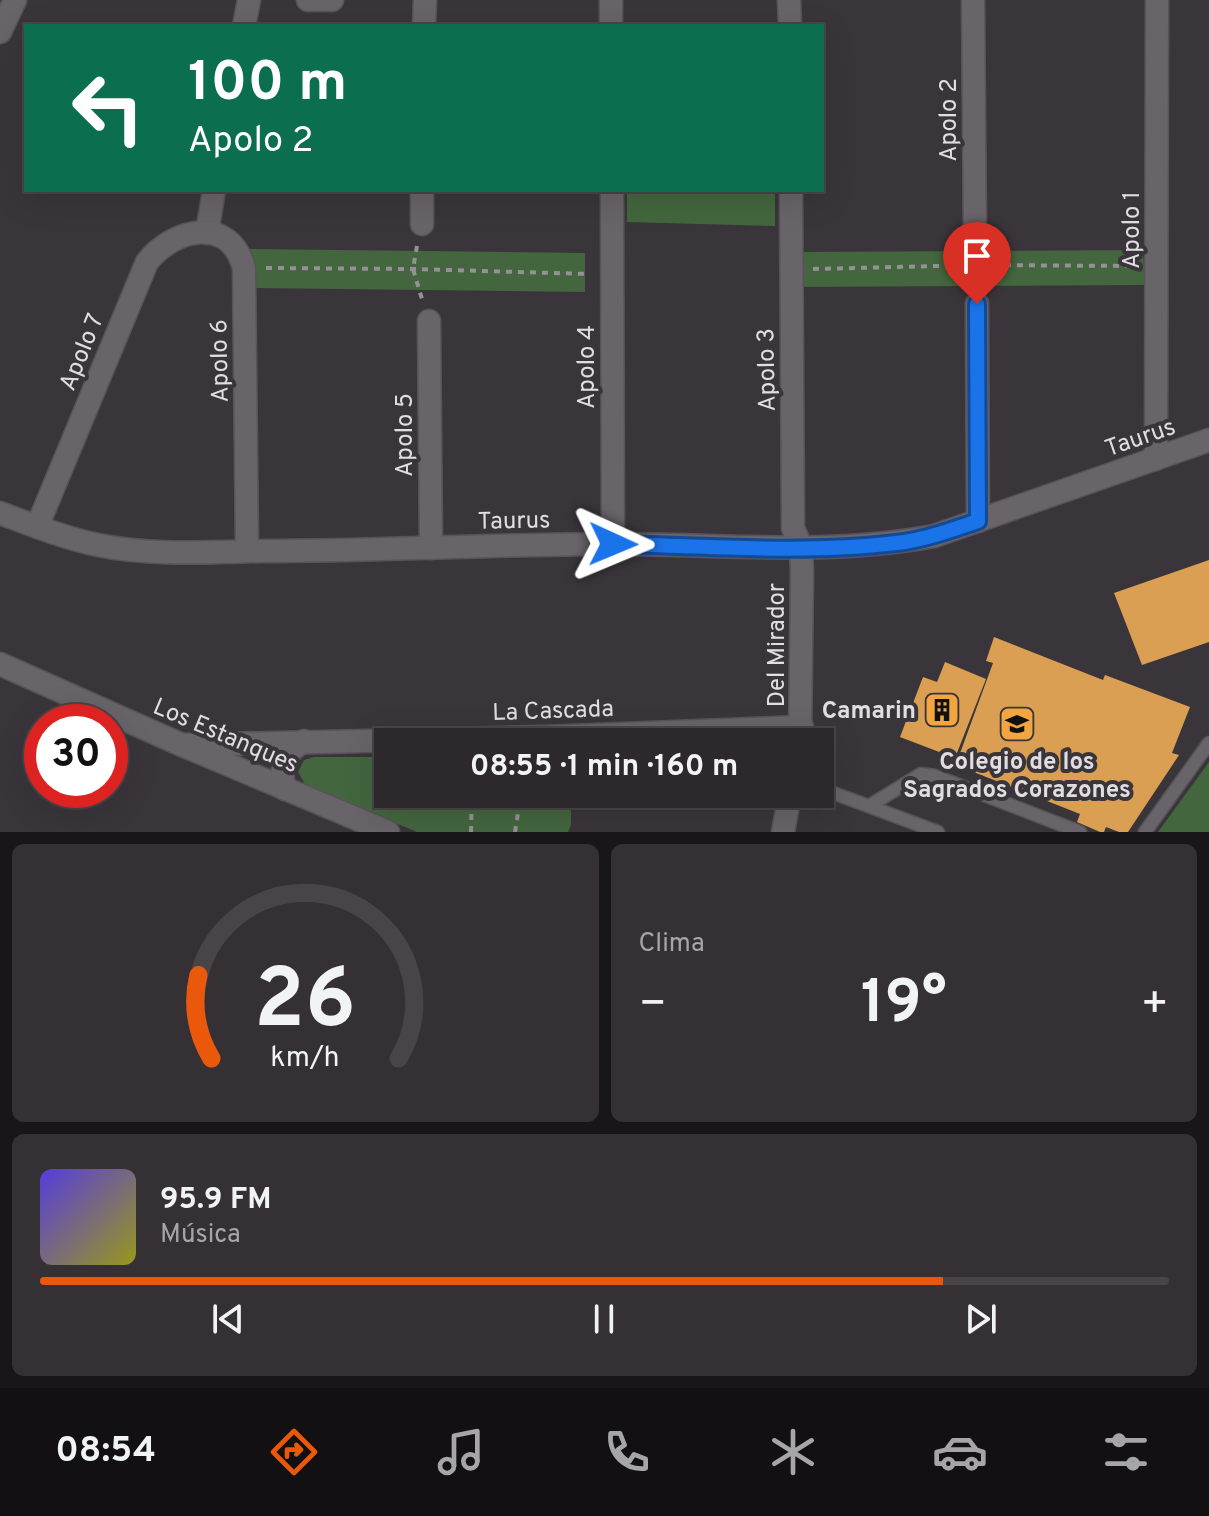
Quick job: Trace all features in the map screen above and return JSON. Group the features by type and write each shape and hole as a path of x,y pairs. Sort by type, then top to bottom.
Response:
{"street":[{"path":"0,32 15,0"},
{"path":"244,24 249,0"},
{"path":"308,0 332,0"},
{"path":"424,24 425,0"},
{"path":"611,0 611,24"},
{"path":"789,0 790,24"},
{"name":"Apolo 2","path":"973,0 975,239"},
{"name":"Apolo 1","path":"1156,459 1157,0"},
{"path":"214,192 207,233 226,239 235,246 244,268"},
{"path":"422,192 422,224"},
{"name":"Apolo 4","path":"612,192 613,544"},
{"name":"Apolo 3","path":"791,192 793,528 801,547"},
{"name":"Apolo 7","path":"37,527 147,262 165,244 178,237 207,233"},
{"name":"Apolo 6","path":"244,268 247,551"},
{"path":"977,304 978,521"},
{"name":"Apolo 5","path":"429,321 431,548"},
{"name":"Taurus","path":"0,513 99,545 130,549 247,551 613,544 801,547 897,543 934,536 1209,440"},
{"name":"Del Mirador","path":"801,547 801,728"},
{"name":"Los Estanques","path":"0,664 388,832"},
{"name":"La Cascada","path":"182,745 374,740"},
{"path":"285,789 282,774 286,758 304,741"},
{"path":"783,832 787,808"}],"lane":[{"path":"1145,832 1209,743"},
{"path":"869,806 921,774 935,776 1080,832"},
{"path":"834,793 938,832"}],"path":[{"path":"422,224 413,269 429,321"},
{"path":"975,239 977,304"},
{"path":"790,269 978,265 1158,266"},
{"path":"244,268 612,275"},
{"path":"471,832 472,808"},
{"path":"515,832 519,808"}],"green space":[{"path":"627,192 775,192 775,226 627,222"},
{"path":"249,249 585,253 585,292 249,288"},
{"path":"1143,250 1145,285 799,287 800,252"},
{"path":"314,757 374,757 374,808 571,808 571,825 568,832 417,832 306,786 298,772 304,760"},
{"path":"1209,762 1209,832 1158,832"}],"building":[{"path":"1209,560 1209,642 1142,665 1114,593"},
{"path":"994,637 1103,680 1105,675 1190,707 1172,753 1179,755 1128,832 1106,827 1104,832 1100,832 1077,822 1080,814 971,771 974,763 959,756 993,663 986,661"},
{"name":"Camarin","path":"945,662 986,679 955,758 900,737 923,677 937,682"}],"place":[{"name":"Camarin","path":"942,710"},
{"name":"Colegio de los Sagrados Corazones","path":"1017,724"}],"route":[{"path":"613,544 861,546 934,536 978,521 977,304"}]}
